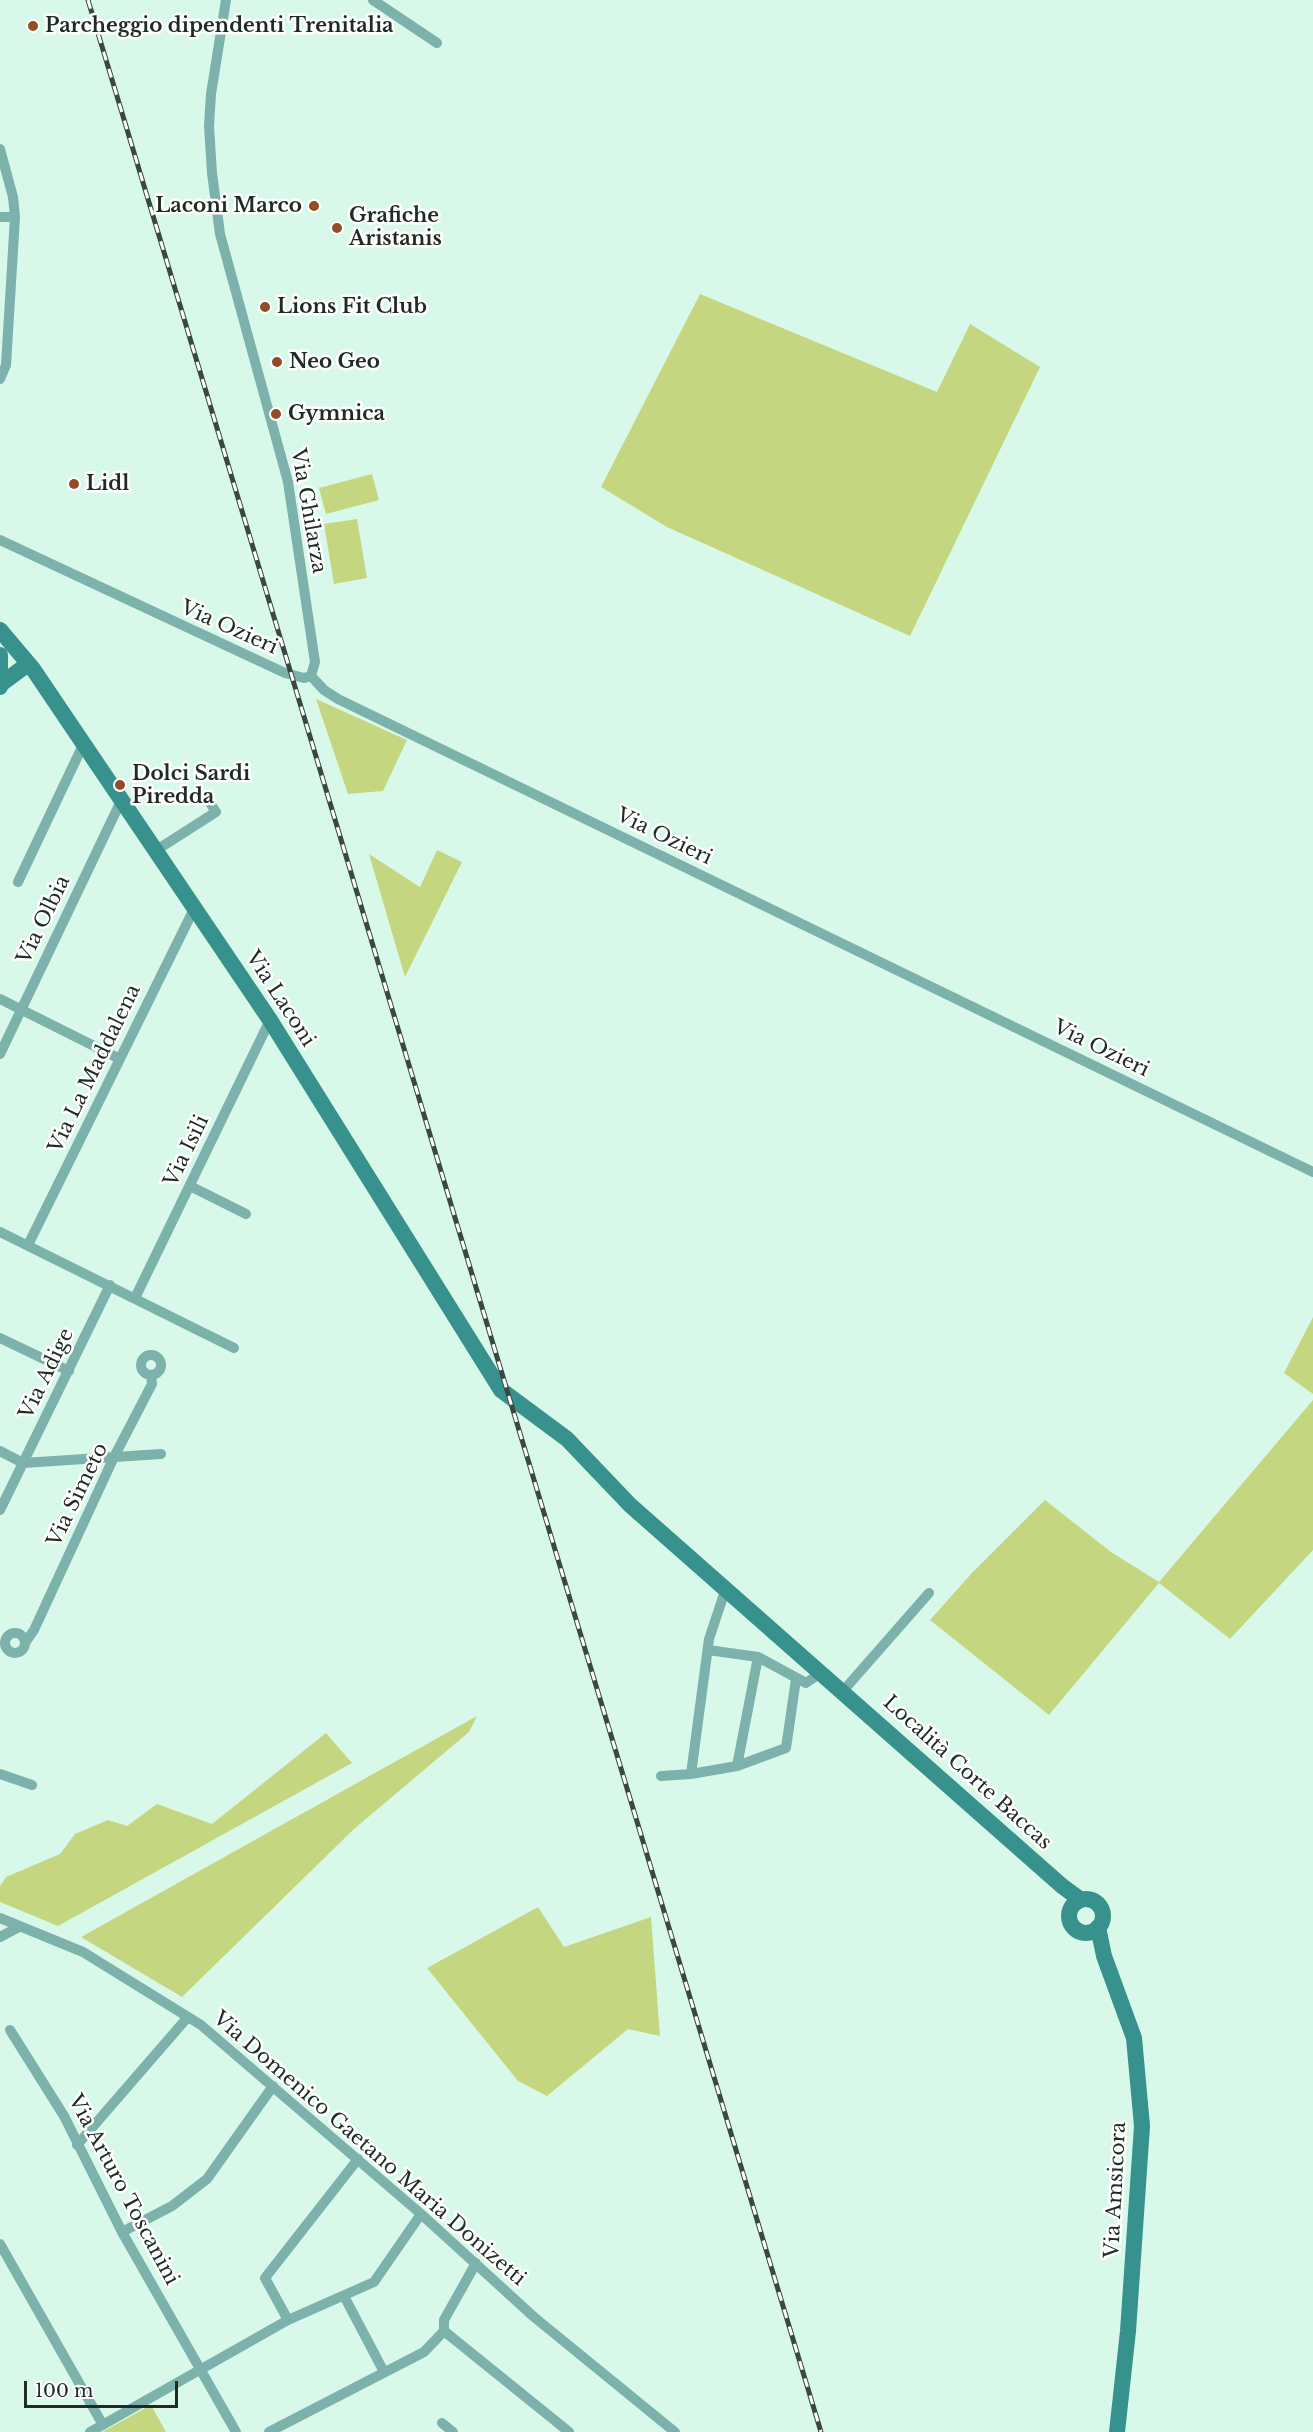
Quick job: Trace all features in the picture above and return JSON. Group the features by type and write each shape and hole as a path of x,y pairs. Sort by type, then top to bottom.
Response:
{"street":[{"name":"Via Ghilarza","path":"226,0 211,94 209,126 213,183 220,234 288,482 315,662 311,676"},
{"path":"373,0 437,43"},
{"path":"0,149 13,197 15,217 5,294 6,365 0,379"},
{"path":"0,217 15,217"},
{"name":"Via Ozieri","path":"0,540 285,673 304,678 311,676 324,690 338,699 1313,1172"},
{"name":"Via Laconi","path":"0,630 28,664 270,1020 475,1351 501,1390 511,1400"},
{"path":"0,655 1,685"},
{"path":"1,685 28,664"},
{"path":"18,882 83,745"},
{"name":"Via Olbia","path":"0,1054 121,801"},
{"path":"155,851 216,812 210,803"},
{"name":"Via La Maddalena","path":"28,1245 194,909"},
{"path":"0,999 120,1059"},
{"name":"Via Isili","path":"135,1298 270,1020"},
{"path":"190,1186 246,1214"},
{"path":"0,1232 234,1348"},
{"name":"Via Adige","path":"0,1510 110,1285"},
{"path":"0,1338 69,1371"},
{"name":"Via Simeto","path":"22,1638 34,1630 114,1457 152,1384 151,1375"},
{"name":"Località Corte Baccas","path":"511,1400 567,1439 630,1505 822,1672 1062,1886 1077,1903"},
{"path":"0,1451 23,1462 161,1454"},
{"path":"691,1774 708,1650 726,1588"},
{"path":"843,1691 929,1593"},
{"path":"10,1633 22,1638 19,1652 3,1644 10,1633"},
{"path":"708,1650 758,1657 806,1683 822,1672"},
{"path":"737,1766 758,1657"},
{"path":"660,1776 691,1774 737,1766 786,1748 796,1679"},
{"path":"0,1774 32,1785"},
{"path":"1095,1901 1101,1908 1103,1917 1091,1930 1075,1928 1070,1920 1077,1903 1095,1901"},
{"name":"Via Domenico Gaetano Maria Donizetti","path":"0,1918 83,1952 201,2025 421,2214 534,2317 675,2432"},
{"path":"0,1937 19,1927"},
{"name":"Via Amsicora","path":"1091,1930 1104,1956 1134,2038 1142,2126 1128,2331 1117,2432"},
{"path":"77,2145 187,2018"},
{"name":"Via Arturo Toscanini","path":"10,2030 64,2116 122,2232 236,2432"},
{"path":"122,2232 172,2206 207,2179 273,2086"},
{"path":"288,2320 265,2278 358,2159"},
{"path":"90,2432 288,2320 374,2282 421,2214"},
{"path":"0,2244 103,2425"},
{"path":"269,2432 424,2352 444,2331 444,2320 476,2263"},
{"path":"344,2296 384,2372"},
{"path":"444,2331 570,2432"},
{"path":"442,2422 453,2432"}],"green space":[{"path":"700,294 937,392 970,324 1040,367 910,636 667,527 601,487"},
{"path":"372,474 379,500 326,514 319,488"},
{"path":"357,519 367,578 334,584 324,524"},
{"path":"316,699 407,740 383,791 348,794"},
{"path":"437,850 462,862 405,977 369,854 420,887"},
{"path":"1313,1317 1313,1394 1284,1373"},
{"path":"1313,1400 1313,1550 1230,1639 1159,1583 1049,1715 930,1620 971,1574 1045,1500 1111,1552 1159,1582"},
{"path":"477,1716 469,1732 354,1829 182,1997 81,1937"},
{"path":"326,1733 352,1763 58,1926 0,1902 0,1886 6,1877 60,1854 75,1834 108,1820 127,1826 157,1804 212,1824"},
{"path":"538,1907 564,1947 651,1917 660,2036 628,2029 547,2096 518,2081 427,1968"},
{"path":"151,2405 166,2432 102,2432"}],"railway":[{"path":"88,0 821,2432"}],"place":[{"name":"Parcheggio dipendenti Trenitalia","path":"33,26"},
{"name":"Laconi Marco","path":"314,206"},
{"name":"Grafiche Aristanis","path":"337,228"},
{"name":"Lions Fit Club","path":"265,307"},
{"name":"Neo Geo","path":"277,362"},
{"name":"Gymnica","path":"276,414"},
{"name":"Lidl","path":"74,484"},
{"name":"Dolci Sardi Piredda","path":"120,785"}]}
